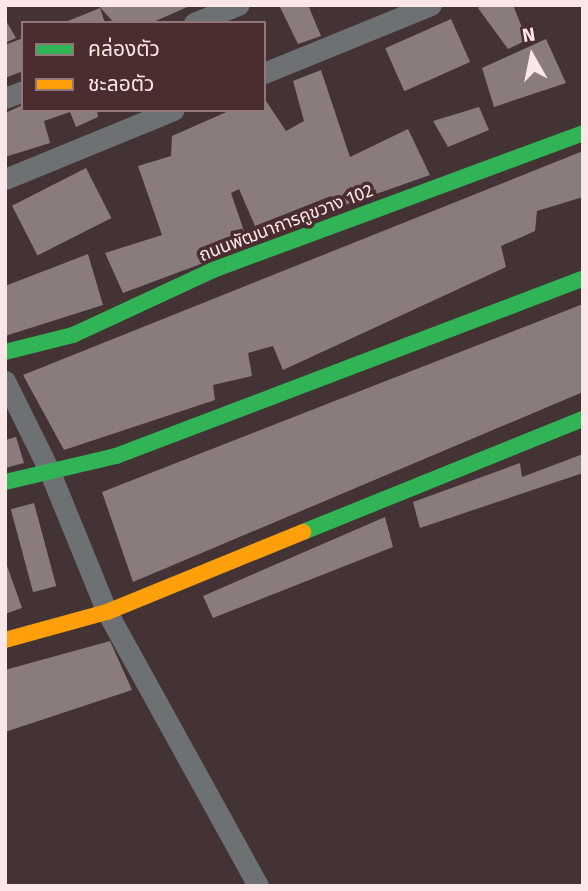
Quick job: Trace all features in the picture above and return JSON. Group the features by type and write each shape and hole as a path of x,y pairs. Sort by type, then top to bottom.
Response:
{"street":[{"path":"199,21 238,5"},
{"path":"266,72 431,5"},
{"path":"5,179 168,112"},
{"name":"ถนนพัฒนาการคูขวาง 102","path":"5,352 73,335 213,270 583,132"},
{"path":"5,482 116,456 583,279"},
{"path":"5,381 49,470 107,612 258,886"},
{"path":"5,640 107,612 583,419"}],"building":[{"path":"98,5 192,5 156,21 112,21"},
{"path":"279,5 308,5 321,36 298,44"},
{"path":"482,5 513,5 527,40 508,49 478,8"},
{"path":"100,8 104,21 68,21"},
{"path":"5,19 16,38 5,43"},
{"path":"451,19 470,62 404,91 385,48"},
{"path":"21,39 21,72 5,78 5,45"},
{"path":"546,39 566,83 494,107 482,68"},
{"path":"321,70 350,157 408,129 430,175 342,206 331,196 255,226 239,189 231,193 244,231 212,249 214,259 123,293 105,253 162,235 138,166 171,156 172,136 226,112 266,112 266,101 286,131 304,121 293,81"},
{"path":"21,106 21,112 70,112 44,121 50,143 5,157 5,113"},
{"path":"479,107 489,130 448,147 433,121"},
{"path":"70,112 97,112 98,117 76,127"},
{"path":"583,151 583,197 537,211 535,231 501,246 506,267 283,370 273,346 248,353 252,376 213,385 215,400 64,450 23,375"},
{"path":"86,168 111,218 37,256 12,206"},
{"path":"88,254 103,305 5,336 5,286"},
{"path":"583,304 583,392 133,582 102,492"},
{"path":"16,437 24,463 5,468 5,440"},
{"path":"583,454 583,473 420,528 413,502 520,463 522,477"},
{"path":"34,503 56,586 33,592 11,509"},
{"path":"385,517 393,547 213,618 203,596"},
{"path":"5,560 22,608 5,614"},
{"path":"110,641 132,690 5,732 5,670"}],"traffic: fast":[{"path":"5,352 73,335 213,270 583,133"},
{"path":"5,482 116,456 583,279"},
{"path":"303,532 583,419"}],"traffic: slow":[{"path":"5,640 107,612 303,532"}]}
